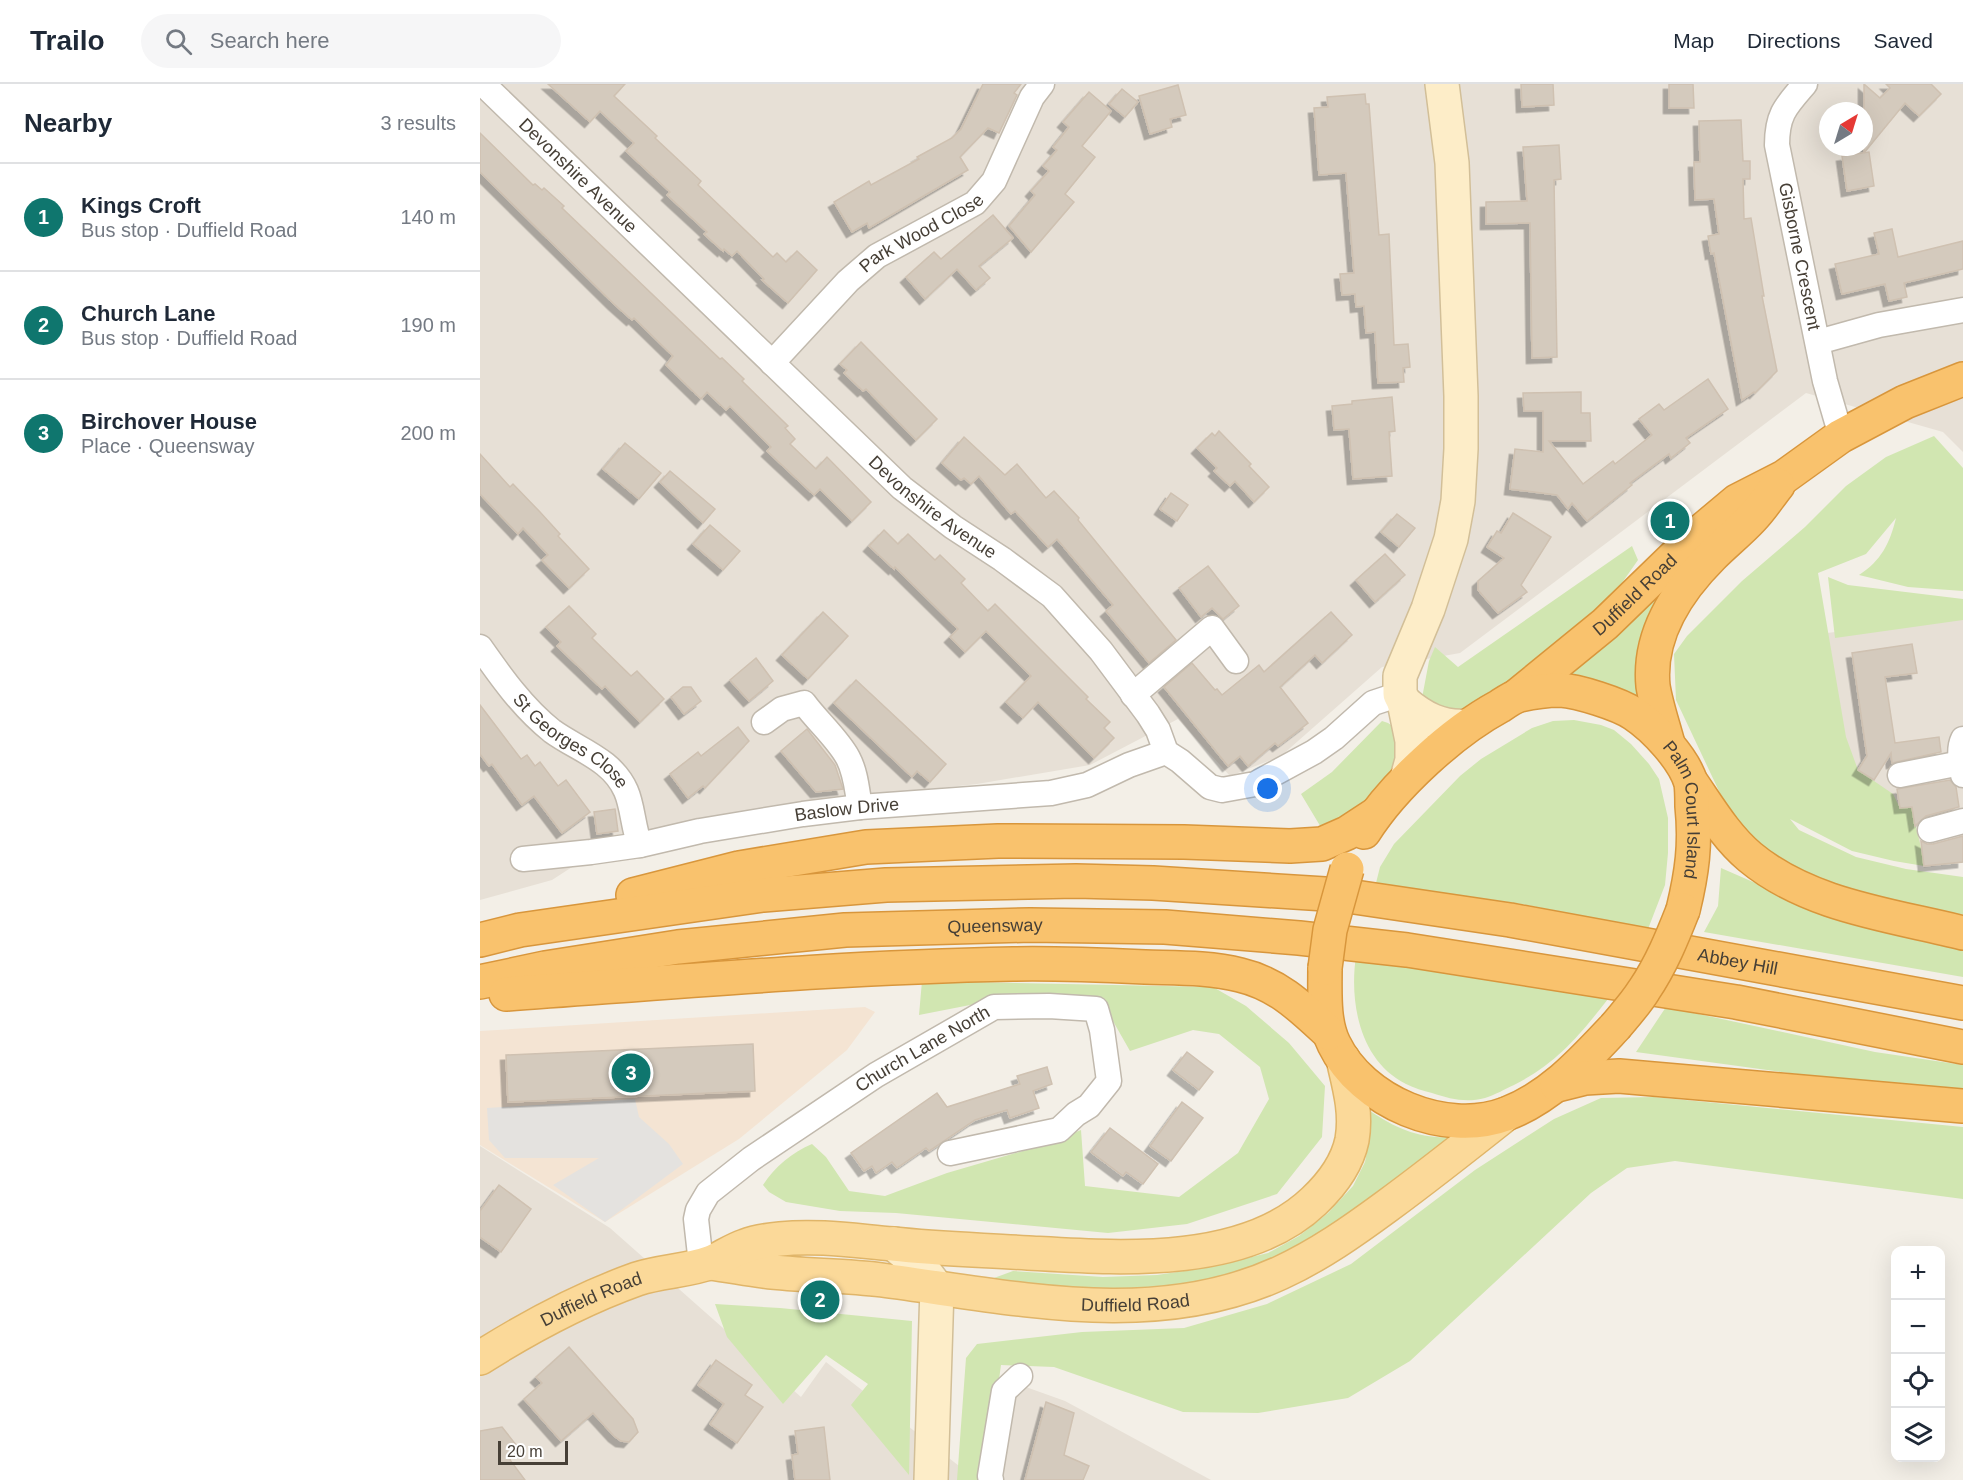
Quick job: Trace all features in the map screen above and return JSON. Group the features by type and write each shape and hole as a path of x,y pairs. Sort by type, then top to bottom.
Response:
{"highway":[{"name":"Duffield Road","path":"1517,696 1605,624 1700,532 1737,501 1784,477 1841,436 1905,402 1963,379"},
{"name":"Duffield Road","path":"1668,744 1653,686 1657,640 1678,596 1711,557 1754,517 1784,477"},
{"name":"Palm Court Island","path":"1563,690 1613,704 1634,714 1668,744 1690,782 1694,845 1691,874 1683,910 1671,942 1644,991 1615,1027 1557,1085 1506,1114 1487,1119 1453,1120 1406,1108 1374,1092 1362,1082 1336,1046 1325,997 1325,968 1330,930 1347,869 1360,840 1376,814 1407,778 1467,726 1517,696 1544,691 1563,690"},
{"path":"1690,782 1731,839 1749,857 1788,883 1821,897 1869,911 1963,933"},
{"path":"480,940 638,894 739,868 866,847 998,841 1184,842 1290,846 1322,844 1347,833 1376,814"},
{"name":"Abbey Hill","path":"520,930 763,895 886,885 1076,881 1153,883 1341,895 1510,920 1963,1003"},
{"name":"Queensway","path":"480,982 545,968 667,949 845,930 1008,926 1165,927 1407,950 1510,965 1736,1002 1963,1047"},
{"path":"480,996 839,970 947,965 1066,963 1206,969 1240,975 1274,987 1290,997 1336,1046"},
{"path":"1557,1085 1585,1078 1619,1076 1963,1106"}],"main road":[{"name":"Duffield Road","path":"480,1358 518,1334 576,1304 639,1279 706,1263 746,1245 777,1239 806,1237 969,1251 1069,1257 1143,1258 1225,1246 1268,1231 1304,1210 1324,1192 1348,1156 1354,1123 1352,1099 1336,1046"},
{"name":"Duffield Road","path":"706,1263 765,1271 845,1276 1046,1303 1142,1305 1192,1299 1233,1290 1280,1273 1327,1248 1413,1187 1506,1114"}],"street":[{"name":"Devonshire Avenue","path":"483,84 902,488 953,527 1052,596 1101,651 1158,730 1166,752"},
{"name":"Park Wood Close","path":"772,363 848,281 877,256 975,203 994,181 1032,97 1042,84"},
{"path":"1407,778 1412,760 1412,741 1402,698 1400,676 1442,569 1458,501 1461,396 1452,164 1442,84"},
{"name":"Gisborne Crescent","path":"1805,84 1780,117 1777,128 1777,145 1825,381 1841,436"},
{"path":"1818,342 1879,325 1963,310"},
{"path":"1133,695 1212,628 1236,661"},
{"name":"St Georges Close","path":"480,647 516,696 535,715 553,731 598,758 610,769 626,791 634,830 640,845"},
{"path":"764,722 782,709 808,698 815,719 848,758 855,778 860,807"},
{"path":"1402,698 1419,714 1432,721 1444,725 1467,726"},
{"path":"1166,752 1210,787 1222,790 1255,784 1314,752 1334,738 1373,703 1402,698"},
{"path":"1900,775 1962,769 1961,743 1963,739"},
{"name":"Baslow Drive","path":"523,859 640,845 700,831 803,814 860,807 1060,791 1088,784 1129,765 1166,752"},
{"path":"1930,830 1963,821"},
{"name":"Church Lane North","path":"706,1263 696,1219 698,1209 708,1193 744,1164 876,1075 994,1007 1049,1006 1096,1009 1102,1030 1109,1081 1089,1106 1076,1113 1059,1130 950,1153"},
{"path":"894,1244 921,1268 937,1288"},
{"path":"931,1480 937,1288 969,1251"},
{"path":"991,1480 1004,1390 1020,1376"}],"shaded area":[{"path":"480,84 1963,84 1963,452 1943,432 1806,393 1460,653 1382,667 1281,756 1230,776 1178,719 1090,765 977,784 825,800 620,836 552,880 480,900"},
{"path":"1963,616 1963,862 1924,868 1844,754 1827,633"},
{"path":"865,1007 875,1012 847,1050 739,1139 605,1222 480,1145 480,1031"},
{"path":"635,1099 639,1117 669,1144 683,1164 605,1222 553,1185 599,1158 505,1158 489,1140 487,1108"},
{"path":"480,1146 610,1228 801,1397 826,1362 977,1480 480,1480"},
{"path":"998,1377 1065,1401 1211,1480 978,1480"}],"green space":[{"path":"1934,436 1963,468 1963,591 1908,587 1859,575 1867,570 1884,551 1896,518 1866,554 1818,573 1846,737 1858,770 1893,794 1900,808 1912,807 1924,866 1852,851 1790,819 1799,830 1856,857 1906,869 1963,877 1963,922 1864,897 1767,856 1735,825 1676,700 1674,654 1687,636 1742,581 1805,527 1846,486 1886,457"},
{"path":"1632,546 1638,560 1605,607 1524,675 1456,715 1422,698 1429,661 1435,647 1458,667"},
{"path":"1681,571 1646,706 1571,681 1568,673"},
{"path":"1828,577 1848,585 1963,599 1963,620 1835,638"},
{"path":"1574,720 1614,730 1631,744 1659,779 1668,818 1668,853 1665,885 1648,929 1521,904 1376,883 1380,867 1394,844 1460,776 1481,759 1532,728 1553,721"},
{"path":"1382,721 1397,729 1396,770 1361,809 1322,829 1301,794 1332,772"},
{"path":"1721,868 1820,911 1963,949 1963,977 1704,932 1718,906"},
{"path":"1356,956 1608,999 1566,1048 1529,1077 1485,1098 1452,1099 1406,1084 1390,1074 1378,1061 1368,1046 1357,1011 1354,993"},
{"path":"922,981 1213,987 1246,1006 1289,1043 1325,1086 1322,1137 1277,1194 1187,1224 1108,1233 896,1213 840,1211 786,1202 769,1192 763,1185 778,1166 812,1144 826,1157 849,1191 885,1196 947,1173 1043,1145 1081,1130 1085,1186 1179,1197 1238,1153 1269,1099 1260,1067 1219,1034 1193,1030 1130,1051 1101,1000 1011,997 919,1015"},
{"path":"1666,1007 1875,1052 1963,1065 1963,1090 1833,1079 1636,1052"},
{"path":"1654,1097 1963,1127 1963,1199 1675,1161 1627,1168 1591,1193 1410,1361 1348,1398 1258,1413 1183,1412 1054,1367 1001,1365 987,1467 981,1480 957,1480 966,1358 977,1344 1082,1332 1184,1328 1267,1304 1351,1264 1475,1170 1554,1119 1601,1098"},
{"path":"1370,1111 1409,1132 1453,1137 1338,1229 1246,1274 1152,1294 993,1282 994,1278 1013,1271 1103,1277 1157,1275 1210,1267 1268,1253 1299,1236 1328,1213 1353,1186 1365,1162 1370,1134"},
{"path":"715,1304 912,1321 909,1475 851,1405 868,1384 826,1355 783,1404 727,1337"}],"building":[{"path":"548,84 625,84 614,96 701,181 698,185 773,257 777,253 786,262 797,251 817,270 788,303 762,280 764,279 737,251 732,256 704,234 707,232 667,195 670,192 626,151 634,143 600,111 590,122"},
{"path":"983,84 1021,84 1014,93 1017,95 999,133 988,128 960,157 968,170 869,228 867,223 852,232 834,202 869,181 871,185 919,159 917,157 952,138 961,129"},
{"path":"1521,84 1553,84 1554,105 1522,107"},
{"path":"1669,84 1693,84 1694,108 1669,108"},
{"path":"1864,84 1880,98 1890,88 1886,84 1931,84 1941,94 1919,116 1905,103 1873,142 1873,102 1864,102"},
{"path":"1178,85 1186,115 1170,119 1172,127 1150,134 1139,96"},
{"path":"1122,89 1138,102 1125,117 1109,104"},
{"path":"1089,92 1111,111 1082,146 1095,157 1065,194 1074,202 1031,252 1009,226 1035,195 1031,191 1049,171 1043,166 1057,150 1053,147 1069,127 1063,122"},
{"path":"1365,94 1366,104 1369,104 1379,235 1389,234 1394,345 1408,344 1410,367 1403,368 1404,382 1378,383 1375,332 1366,333 1364,306 1356,307 1355,294 1342,295 1340,274 1354,273 1346,173 1319,175 1314,108 1328,107 1327,97"},
{"path":"1741,120 1743,161 1750,161 1750,179 1743,179 1744,219 1751,218 1764,296 1762,296 1777,371 1755,393 1742,400 1714,253 1711,254 1708,236 1719,234 1714,199 1695,200 1694,162 1700,162 1699,121"},
{"path":"480,133 533,185 535,184 542,190 544,188 564,206 562,208 720,359 722,358 744,379 742,381 788,426 785,428 795,439 790,444 816,469 827,457 871,502 852,521 820,489 814,495 767,451 771,447 730,406 726,410 707,392 701,399 666,365 673,356 634,318 632,320 614,304 480,172"},
{"path":"1559,145 1561,179 1554,180 1557,357 1532,358 1530,223 1486,224 1486,202 1527,201 1523,147"},
{"path":"1842,156 1870,156 1874,186 1847,191"},
{"path":"993,215 1013,238 979,266 990,278 976,290 957,269 925,299 906,277 934,252 941,259"},
{"path":"1892,229 1898,257 1963,241 1963,269 1904,283 1907,297 1889,301 1885,284 1842,294 1835,264 1879,254 1874,233"},
{"path":"861,342 937,419 916,440 866,389 863,391 844,373 847,370 840,364"},
{"path":"1708,379 1728,409 1686,438 1690,443 1671,458 1669,454 1630,483 1632,485 1587,521 1572,503 1568,509 1557,495 1510,489 1515,449 1543,452 1543,411 1524,411 1523,393 1581,392 1581,413 1590,413 1591,441 1549,441 1583,484 1613,461 1615,464 1652,435 1639,419 1659,404 1664,410"},
{"path":"1392,397 1395,431 1389,432 1392,476 1353,479 1349,429 1334,430 1332,406 1352,404 1352,401"},
{"path":"1219,431 1251,464 1249,466 1269,487 1254,502 1235,481 1230,486 1214,471 1217,468 1197,448 1212,433 1215,436"},
{"path":"964,437 1005,475 1017,464 1046,498 1054,491 1079,518 1078,520 1176,640 1149,663 1106,611 1113,605 1057,539 1048,547 1015,511 1011,514 979,476 971,484 964,478 961,480 942,463"},
{"path":"625,443 661,473 639,499 603,469"},
{"path":"480,454 510,487 513,484 540,512 560,534 558,536 589,569 569,588 542,560 548,555 523,528 518,534 480,494"},
{"path":"670,471 715,509 703,523 660,482"},
{"path":"1171,493 1188,505 1177,521 1160,509"},
{"path":"1513,513 1551,537 1521,585 1527,592 1498,613 1478,590 1478,581 1504,558 1487,547 1497,531 1501,533"},
{"path":"1397,514 1415,528 1399,547 1381,532"},
{"path":"710,525 740,551 723,570 693,544"},
{"path":"884,530 898,544 908,534 935,560 940,555 965,579 961,583 988,611 995,604 1088,697 1086,699 1110,722 1104,728 1114,738 1094,758 1038,702 1023,718 1006,702 1031,676 986,631 965,652 950,637 958,629 895,567 894,569 869,546"},
{"path":"1385,554 1405,575 1375,602 1356,580"},
{"path":"1208,566 1239,606 1223,619 1212,608 1201,617 1179,588"},
{"path":"569,606 596,634 592,638 631,676 637,671 664,699 640,722 605,686 602,689 557,646 561,642 546,627"},
{"path":"823,612 848,636 808,679 782,655"},
{"path":"1331,612 1352,635 1322,663 1315,655 1280,687 1308,723 1278,746 1275,743 1248,766 1240,756 1228,766 1164,687 1192,663 1222,695 1259,665 1264,672"},
{"path":"1912,644 1917,673 1885,677 1895,743 1939,737 1941,752 1892,763 1891,753 1874,780 1858,770 1867,756 1852,653"},
{"path":"756,658 773,681 749,701 730,680"},
{"path":"856,680 946,764 930,782 917,771 912,777 834,703"},
{"path":"683,687 691,687 701,701 684,714 671,697"},
{"path":"480,705 521,759 527,755 535,766 540,762 558,786 566,780 590,812 562,833 534,796 522,805 492,764 489,766 480,754"},
{"path":"738,727 749,741 705,788 703,786 688,798 670,774 698,752 701,756"},
{"path":"807,729 835,765 843,789 816,792 781,751"},
{"path":"1950,780 1956,787 1959,807 1926,816 1915,826 1912,807 1900,808 1897,789"},
{"path":"615,809 618,831 597,834 594,812"},
{"path":"1963,836 1963,862 1924,866 1921,841 1933,844"},
{"path":"753,1044 755,1091 508,1102 506,1055"},
{"path":"1187,1052 1213,1072 1199,1090 1173,1070"},
{"path":"1047,1067 1052,1084 1033,1091 1039,1108 1010,1118 1007,1110 975,1120 929,1151 926,1148 897,1168 892,1162 876,1173 872,1166 864,1171 851,1153 937,1093 947,1107 1020,1084 1017,1076"},
{"path":"1182,1102 1203,1118 1171,1161 1150,1146"},
{"path":"1110,1128 1158,1164 1143,1184 1126,1172 1123,1176 1091,1152"},
{"path":"499,1185 531,1209 501,1252 480,1237 480,1211"},
{"path":"569,1347 633,1419 638,1432 629,1442 621,1441 614,1436 593,1413 561,1441 524,1399 542,1383 536,1377"},
{"path":"716,1360 752,1385 745,1395 763,1407 737,1443 710,1424 724,1404 698,1385"},
{"path":"1046,1402 1074,1413 1064,1455 1089,1466 1083,1480 1025,1480"},
{"path":"502,1427 517,1446 510,1460 525,1480 480,1480 480,1431"},
{"path":"824,1427 830,1480 795,1480 792,1455 798,1454 795,1431"}],"place":[{"name":"Kings Croft","path":"1670,521"},
{"name":"Birchover House","path":"631,1073"},
{"name":"Church Lane","path":"820,1300"}]}
